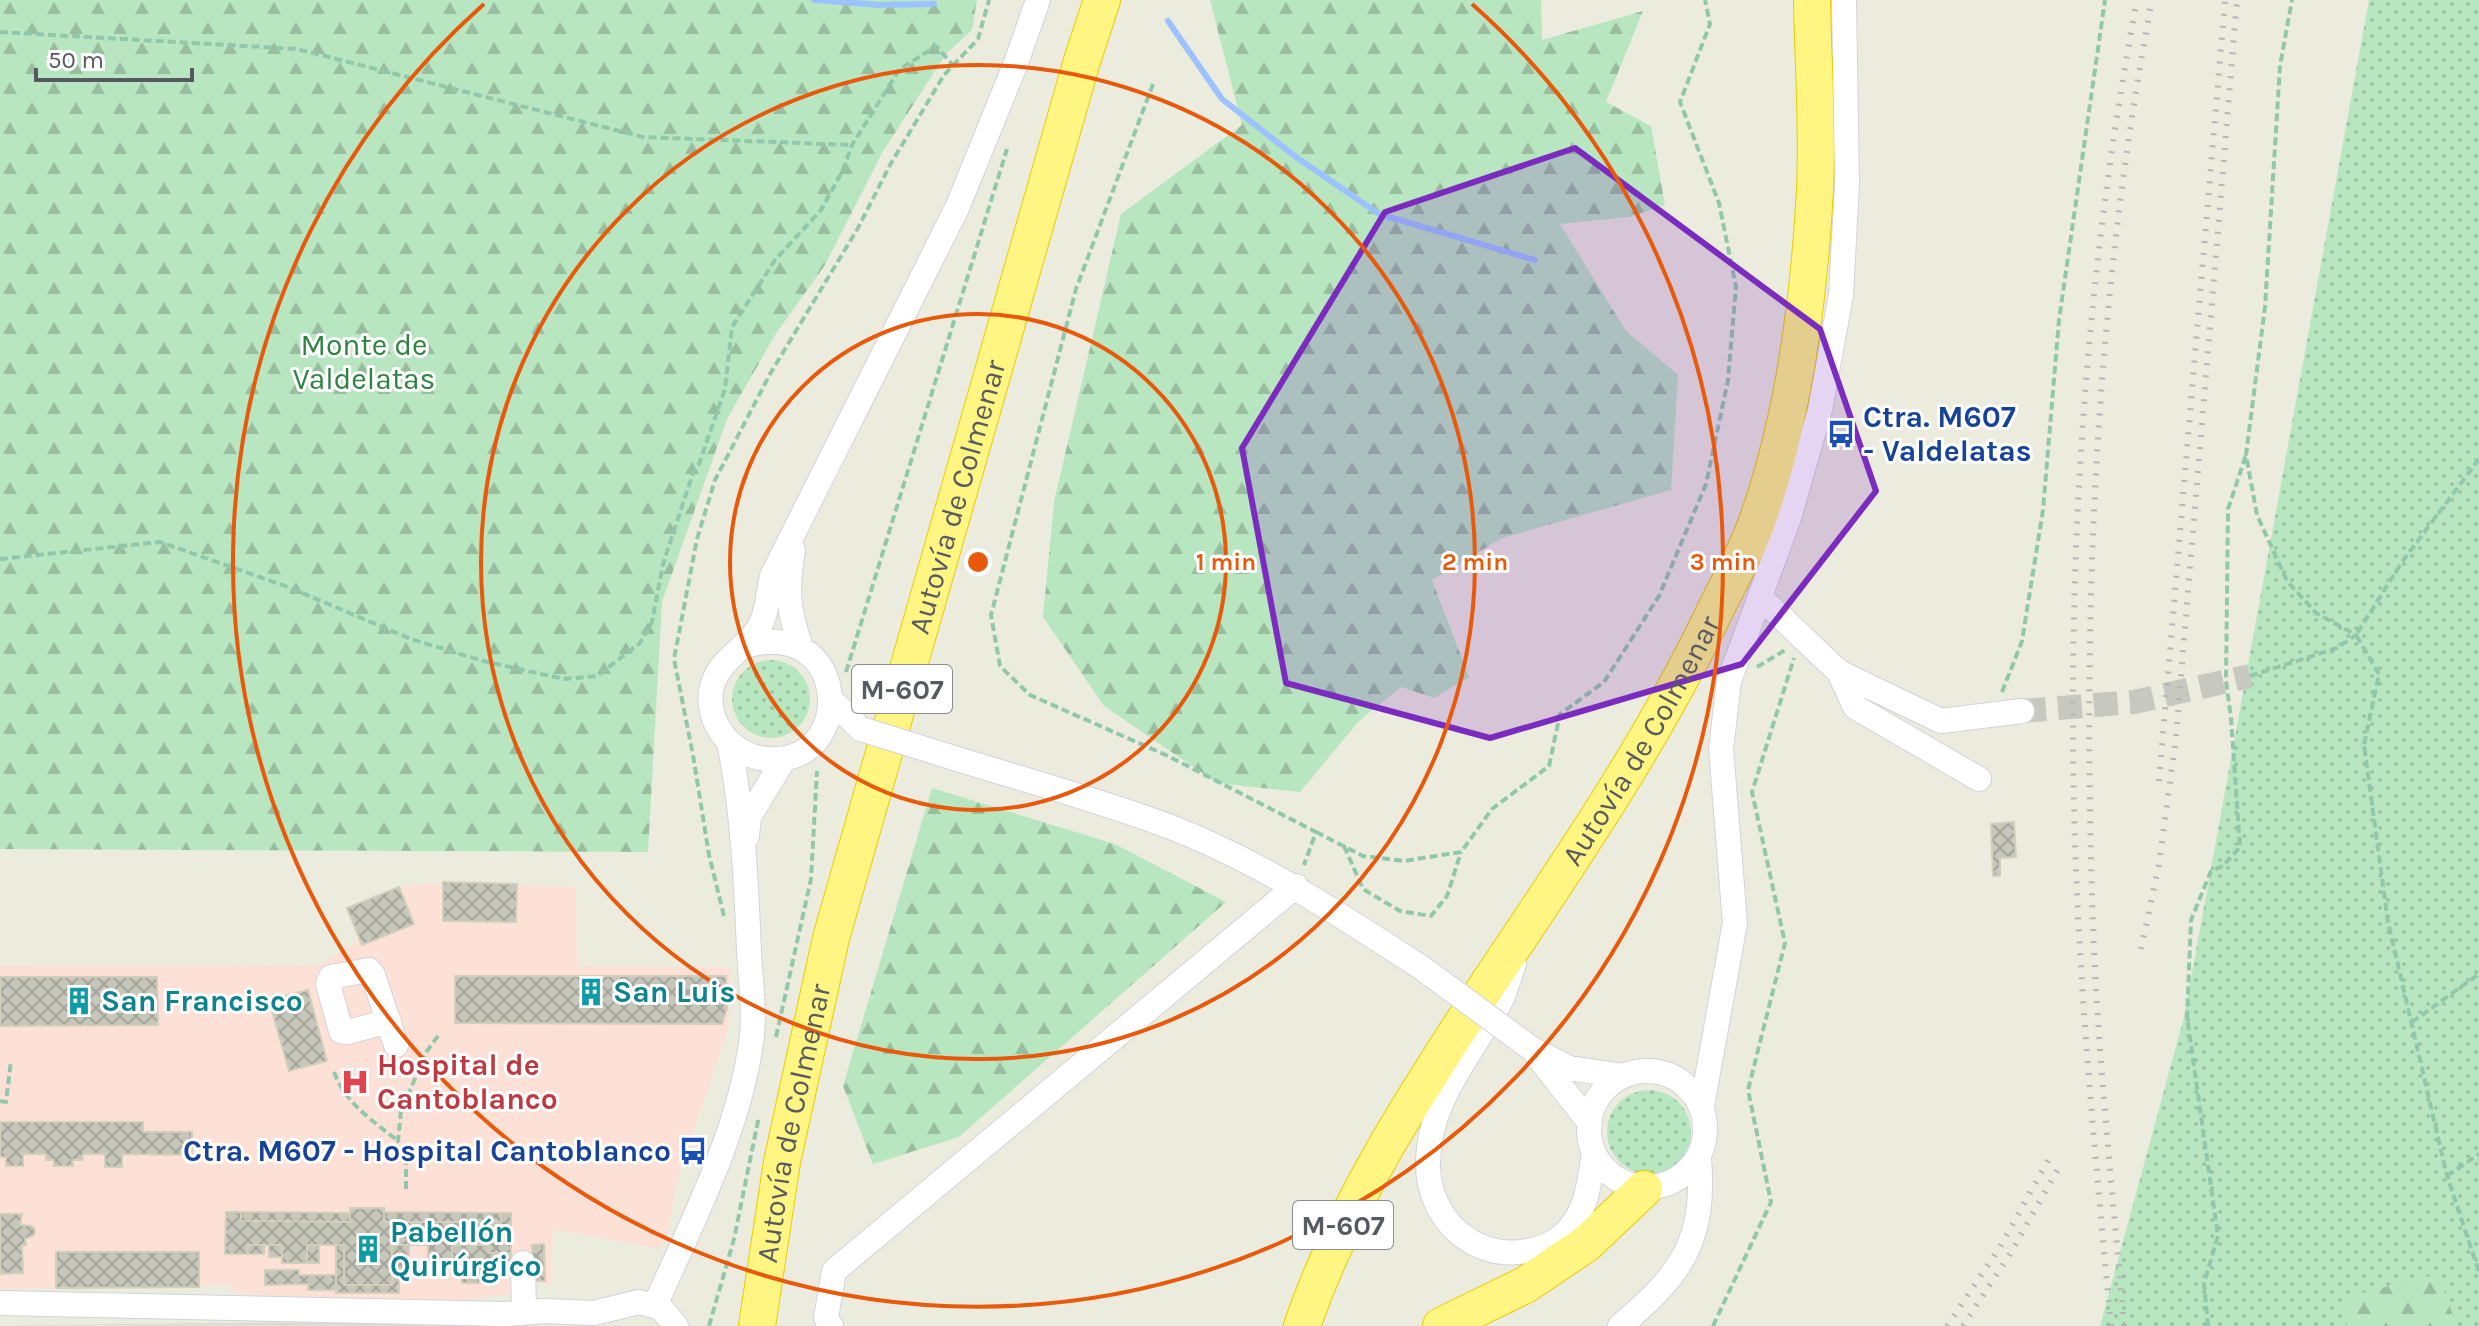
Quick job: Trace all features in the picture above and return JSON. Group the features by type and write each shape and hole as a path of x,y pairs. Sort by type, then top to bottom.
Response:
{"highway":[{"name":"Autovía de Colmenar","path":"757,1326 782,1162 831,938 1073,91 1102,0"},
{"name":"Autovía de Colmenar","path":"1302,1326 1347,1216 1394,1129 1632,765 1667,705 1755,529 1790,394 1805,299 1815,188 1812,0"},
{"path":"1441,1326 1525,1285 1586,1244 1644,1189"}],"street":[{"path":"745,646 761,627 772,576 957,208 1038,0"},
{"path":"1620,1326 1655,1296 1681,1263 1689,1246 1702,1195 1699,1158 1704,1140 1702,1106 1735,923 1721,749 1729,681 1789,518 1820,410 1841,295 1847,183 1844,0"},
{"path":"798,524 789,574 789,612 801,648"},
{"path":"1761,598 1839,672 1941,721 2010,712"},
{"path":"764,640 783,641 801,648 817,662 827,680 831,700 828,718 820,734 810,745 784,759 764,760 745,754 729,743 717,728 711,709 711,690 717,672 729,656 745,646 764,640"},
{"path":"1839,672 1855,707 1979,779"},
{"path":"831,700 861,729"},
{"path":"820,734 861,729 1168,826 1296,886 1422,968 1532,1049 1569,1068 1624,1076"},
{"path":"655,1305 718,1161 740,1092 752,1034 745,862 737,784 729,743"},
{"path":"745,862 749,817 784,759"},
{"path":"831,1326 826,1318 834,1271 1296,886"},
{"path":"1525,930 1501,1001 1447,1088 1428,1162 1434,1199 1441,1215 1459,1235 1482,1248 1498,1253 1535,1250 1552,1243 1568,1231 1578,1217 1586,1202 1594,1154"},
{"path":"389,1021 396,1045"},
{"path":"1532,1049 1590,1123"},
{"path":"1699,1158 1676,1180 1658,1188 1644,1189 1624,1184 1604,1169 1594,1154 1589,1134 1595,1102 1608,1087 1642,1069 1665,1073 1682,1082 1702,1106"},
{"path":"511,1318 523,1263"},
{"path":"0,1303 584,1320 639,1302 655,1305 669,1315 676,1326"},
{"path":"606,1326 624,1306"}],"path":[{"path":"727,930 709,855 674,659 697,539 715,480 770,374 952,64 978,39 989,0"},
{"path":"1344,846 1363,889 1400,911 1431,916 1447,896 1461,852 1492,809 1549,766 1560,714 1604,682 1659,596 1706,484 1728,380 1736,287 1719,203 1680,102 1710,24 1705,0"},
{"path":"2010,712 2002,692 2022,641 2043,510 2059,320 2105,0"},
{"path":"2208,1326 2204,1283 2218,1236 2187,1017 2191,920 2211,871 2223,866 2240,847 2226,681 2228,509 2246,455 2265,307 2280,66 2292,0"},
{"path":"0,32 297,49 643,137 852,145"},
{"path":"0,559 160,542 288,587 411,639 483,661 564,679 597,676 640,643 652,622 663,564 725,389 732,327 775,260 821,210 843,170 852,145 899,70 936,46 952,64"},
{"path":"1153,84 1076,289 991,615 1000,666 1030,695 1168,756 1363,856 1404,861 1461,852"},
{"path":"845,674 1012,135"},
{"path":"2246,455 2257,515 2287,581 2316,613 2356,635 2379,674 2364,745 2388,922 2447,1176 2479,1272"},
{"path":"2250,676 2337,648 2356,635 2402,562 2479,459"},
{"path":"1713,1326 1771,1202 1748,1090 1785,943 1752,792 1800,636"},
{"path":"1296,886 1316,832"},
{"path":"2412,1022 2479,974"},
{"path":"398,1141 401,1111 427,1051 438,1036"},
{"path":"0,1101 6,1102 11,1061"},
{"path":"334,1072 350,1103 398,1141 406,1158 406,1189"},
{"path":"2447,1176 2479,1154"}],"highlighted area":[{"path":"1575,148 1820,329 1876,491 1742,664 1490,738 1286,683 1242,448 1385,212"}],"shaded area":[{"name":"Hospital de Cantoblanco","path":"443,882 576,887 577,966 727,967 731,975 728,1031 678,1176 667,1234 660,1249 553,1229 551,1284 518,1283 517,1294 411,1305 233,1293 232,1285 0,1289 0,966 320,965 359,940 347,908 399,887"},
{"path":"475,1321 496,1326 0,1325"}],"green space":[{"name":"Monte de Valdelatas","path":"0,0 977,0 972,30 946,54 882,153 825,265 775,335 727,419 662,602 648,852 0,849"},
{"path":"1210,0 1541,0 1542,40 1643,11 1606,102 1651,126 1665,205 1629,217 1560,224 1626,331 1678,375 1671,490 1502,538 1432,580 1469,677 1434,698 1401,687 1359,721 1300,792 1217,783 1104,706 1043,617 1054,502 1121,214 1242,125"},
{"path":"2369,0 2479,0 2479,1326 2100,1326 2184,1017"},
{"path":"771,660 786,663 798,672 807,684 810,699 807,714 798,726 786,735 771,738 756,735 744,726 735,714 732,699 735,684 744,672 756,663"},
{"path":"932,788 1115,844 1226,902 959,1137 873,1164 843,1086"},
{"path":"1649,1090 1672,1097 1684,1109 1691,1132 1684,1155 1672,1167 1649,1174 1626,1167 1614,1155 1607,1132 1614,1109 1626,1097"},
{"path":"2438,1274 2457,1326 2347,1326 2342,1298"}],"building":[{"path":"2014,822 2016,857 2000,858 2000,876 1993,876 1991,824"},
{"path":"443,882 517,884 516,922 443,921"},
{"path":"399,887 414,924 362,945 347,908"},
{"name":"San Luis","path":"455,976 726,976 727,1008 722,1024 455,1023"},
{"name":"San Francisco","path":"0,977 157,977 158,1025 0,1026"},
{"path":"308,990 327,1061 289,1071 269,1000"},
{"path":"0,1122 143,1122 143,1132 192,1132 192,1155 122,1154 122,1167 105,1167 105,1154 83,1154 82,1160 72,1160 73,1166 54,1166 54,1160 46,1160 46,1154 23,1154 23,1166 6,1166 6,1157 0,1157"},
{"name":"Pabellón Quirúrgico","path":"350,1208 384,1208 384,1222 501,1222 501,1213 511,1213 511,1253 489,1253 488,1245 452,1245 452,1264 428,1263 428,1245 392,1245 392,1285 344,1285 344,1245 307,1245 307,1263 282,1263 282,1245 247,1245 247,1254 225,1254 226,1212 241,1212 241,1221 350,1222"},
{"path":"241,1212 350,1213 350,1222 241,1221"},
{"path":"384,1212 501,1213 501,1222 384,1222"},
{"path":"0,1214 22,1214 20,1225 32,1226 35,1230 34,1235 25,1239 26,1245 22,1245 23,1273 0,1274"},
{"path":"544,1244 545,1281 533,1281 532,1245"},
{"path":"247,1245 264,1245 264,1254 247,1254"},
{"path":"269,1245 282,1245 282,1257 269,1257"},
{"path":"307,1245 319,1245 319,1263 307,1263"},
{"path":"336,1245 344,1245 344,1285 392,1285 392,1245 409,1245 409,1272 399,1272 399,1293 336,1293"},
{"path":"452,1245 488,1245 489,1253 511,1253 510,1264 452,1264"},
{"path":"56,1252 199,1252 199,1287 56,1288"},
{"path":"462,1264 482,1264 482,1283 462,1283"},
{"path":"265,1270 299,1270 299,1275 336,1275 336,1290 308,1290 309,1284 265,1285"}],"waterway":[{"path":"814,0 880,5 934,4"},
{"path":"1168,21 1222,99 1296,157 1379,214 1535,260"}],"tunnel":[{"path":"2022,711 2134,702 2250,676"}],"railway":[{"path":"2111,1326 2079,936 2074,806 2074,604 2084,401 2094,300 2105,199 2137,0"},
{"path":"2124,1326 2095,976 2089,694 2097,462 2105,346 2132,115 2152,0"},
{"path":"2159,781 2225,0"},
{"path":"2141,949 2159,864 2176,737 2237,0"},
{"path":"1947,1326 2000,1247 2050,1157"},
{"path":"1963,1326 2010,1254 2062,1162"}],"place":[{"name":"Ctra. M607 - Valdelatas","path":"1841,434"},
{"name":"San Luis","path":"591,992"},
{"name":"San Francisco","path":"79,1001"},
{"name":"Hospital de Cantoblanco","path":"355,1082"},
{"name":"Ctra. M607 - Hospital Cantoblanco","path":"693,1151"},
{"name":"Pabellón Quirúrgico","path":"368,1249"}]}
